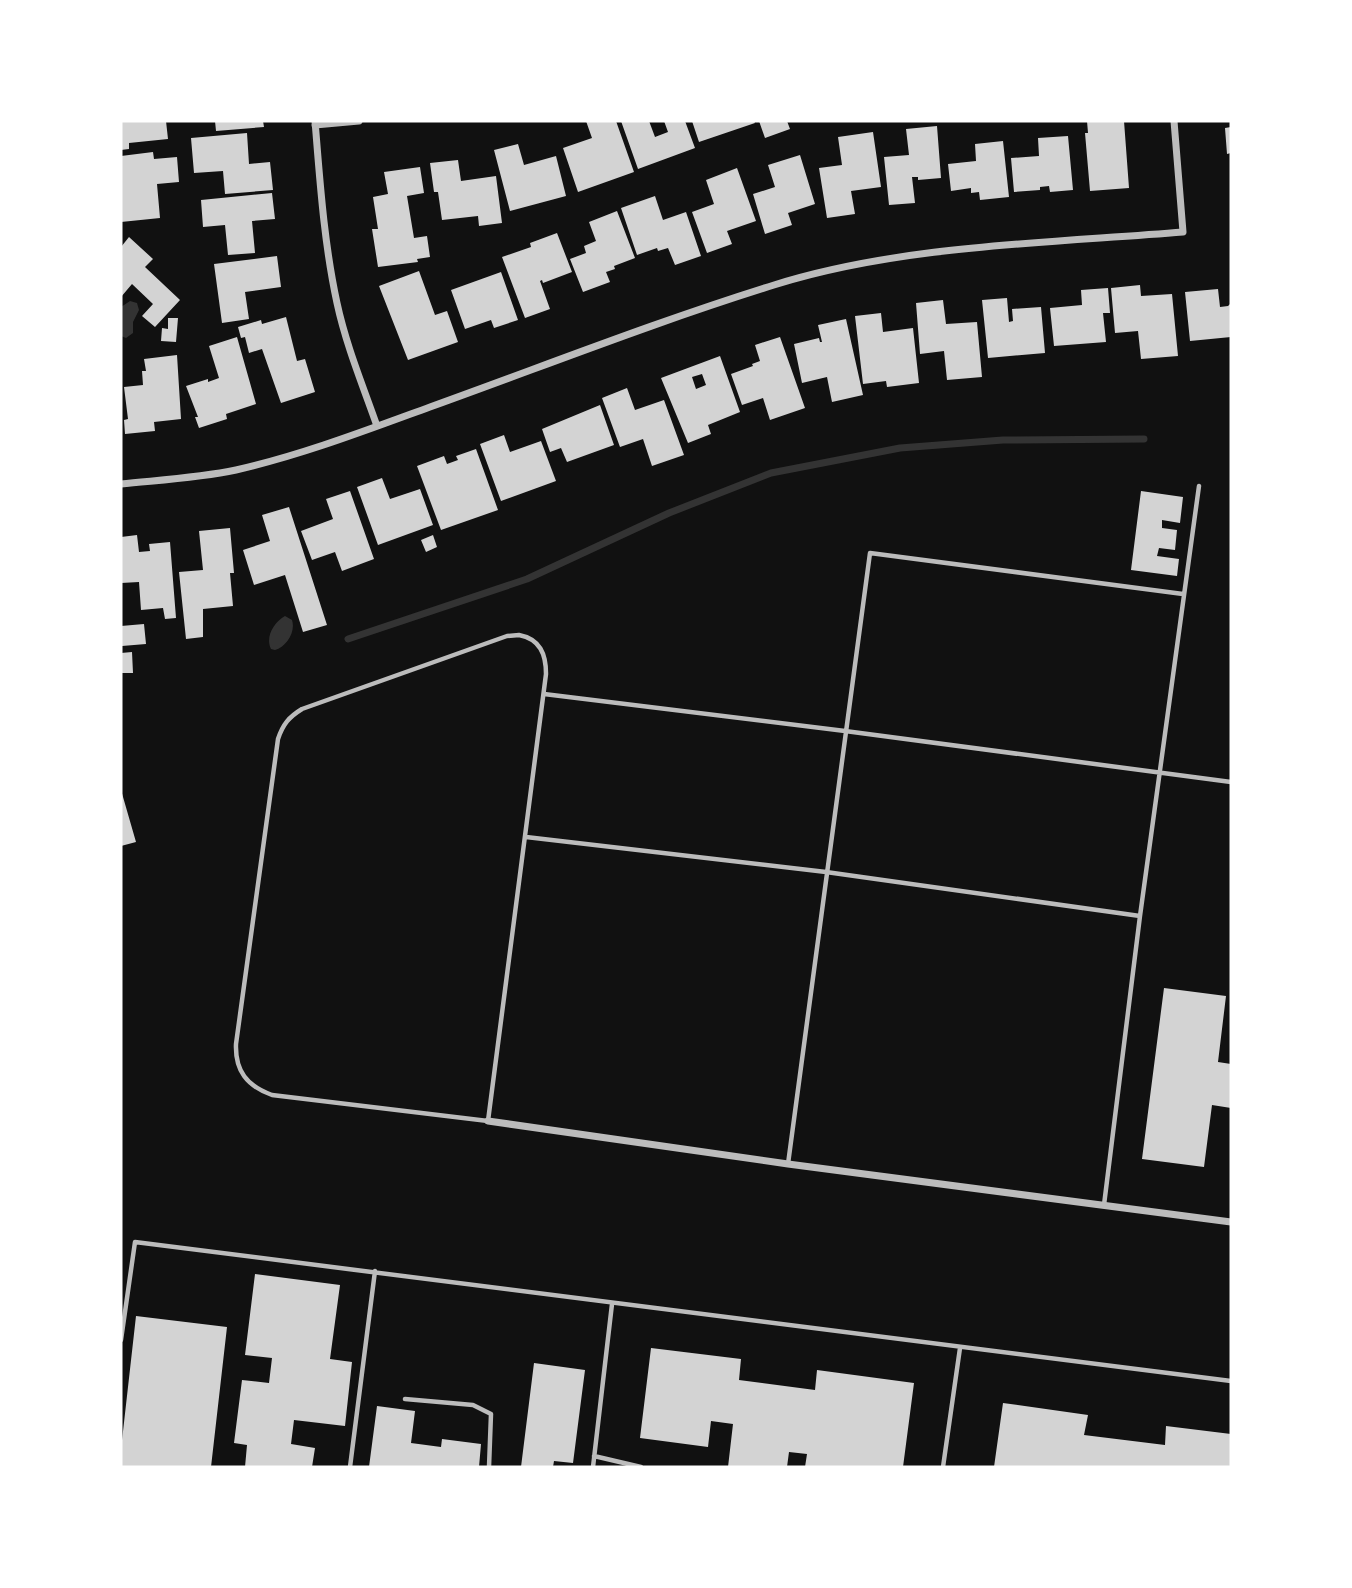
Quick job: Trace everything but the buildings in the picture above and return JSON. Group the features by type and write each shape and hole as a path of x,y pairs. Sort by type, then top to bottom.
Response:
{"street":[{"path":"359,121 315,123 327,245 337,304 377,426"},
{"path":"121,484 234,470 267,462 377,426 701,309 819,272 916,255 1183,232 1174,121"},
{"path":"488,1121 788,1164 1231,1222"}],"lane":[{"path":"1104,1205 1182,594 1199,485"},
{"path":"788,1164 870,553 1182,594"},
{"path":"507,636 528,636 542,651 546,661 544,694 488,1121 272,1095 249,1084 240,1072 235,1058 236,1044 278,739 283,725 302,709 507,636"},
{"path":"544,694 1231,782"},
{"path":"526,837 826,872 1140,916"},
{"path":"121,1340 135,1242 1231,1381"},
{"path":"350,1467 375,1271"},
{"path":"593,1467 612,1304"},
{"path":"943,1467 960,1348"},
{"path":"405,1399 473,1405 491,1415 489,1467"},
{"path":"594,1456 640,1467"}],"shaded area":[{"path":"130,301 137,303 139,310 133,322 133,333 126,338 121,336 121,307"},
{"path":"285,616 292,620 291,634 283,646 271,649 269,640 272,630"}],"waterway":[{"path":"348,639 527,579 669,513 771,473 900,448 1003,440 1144,439"}]}
